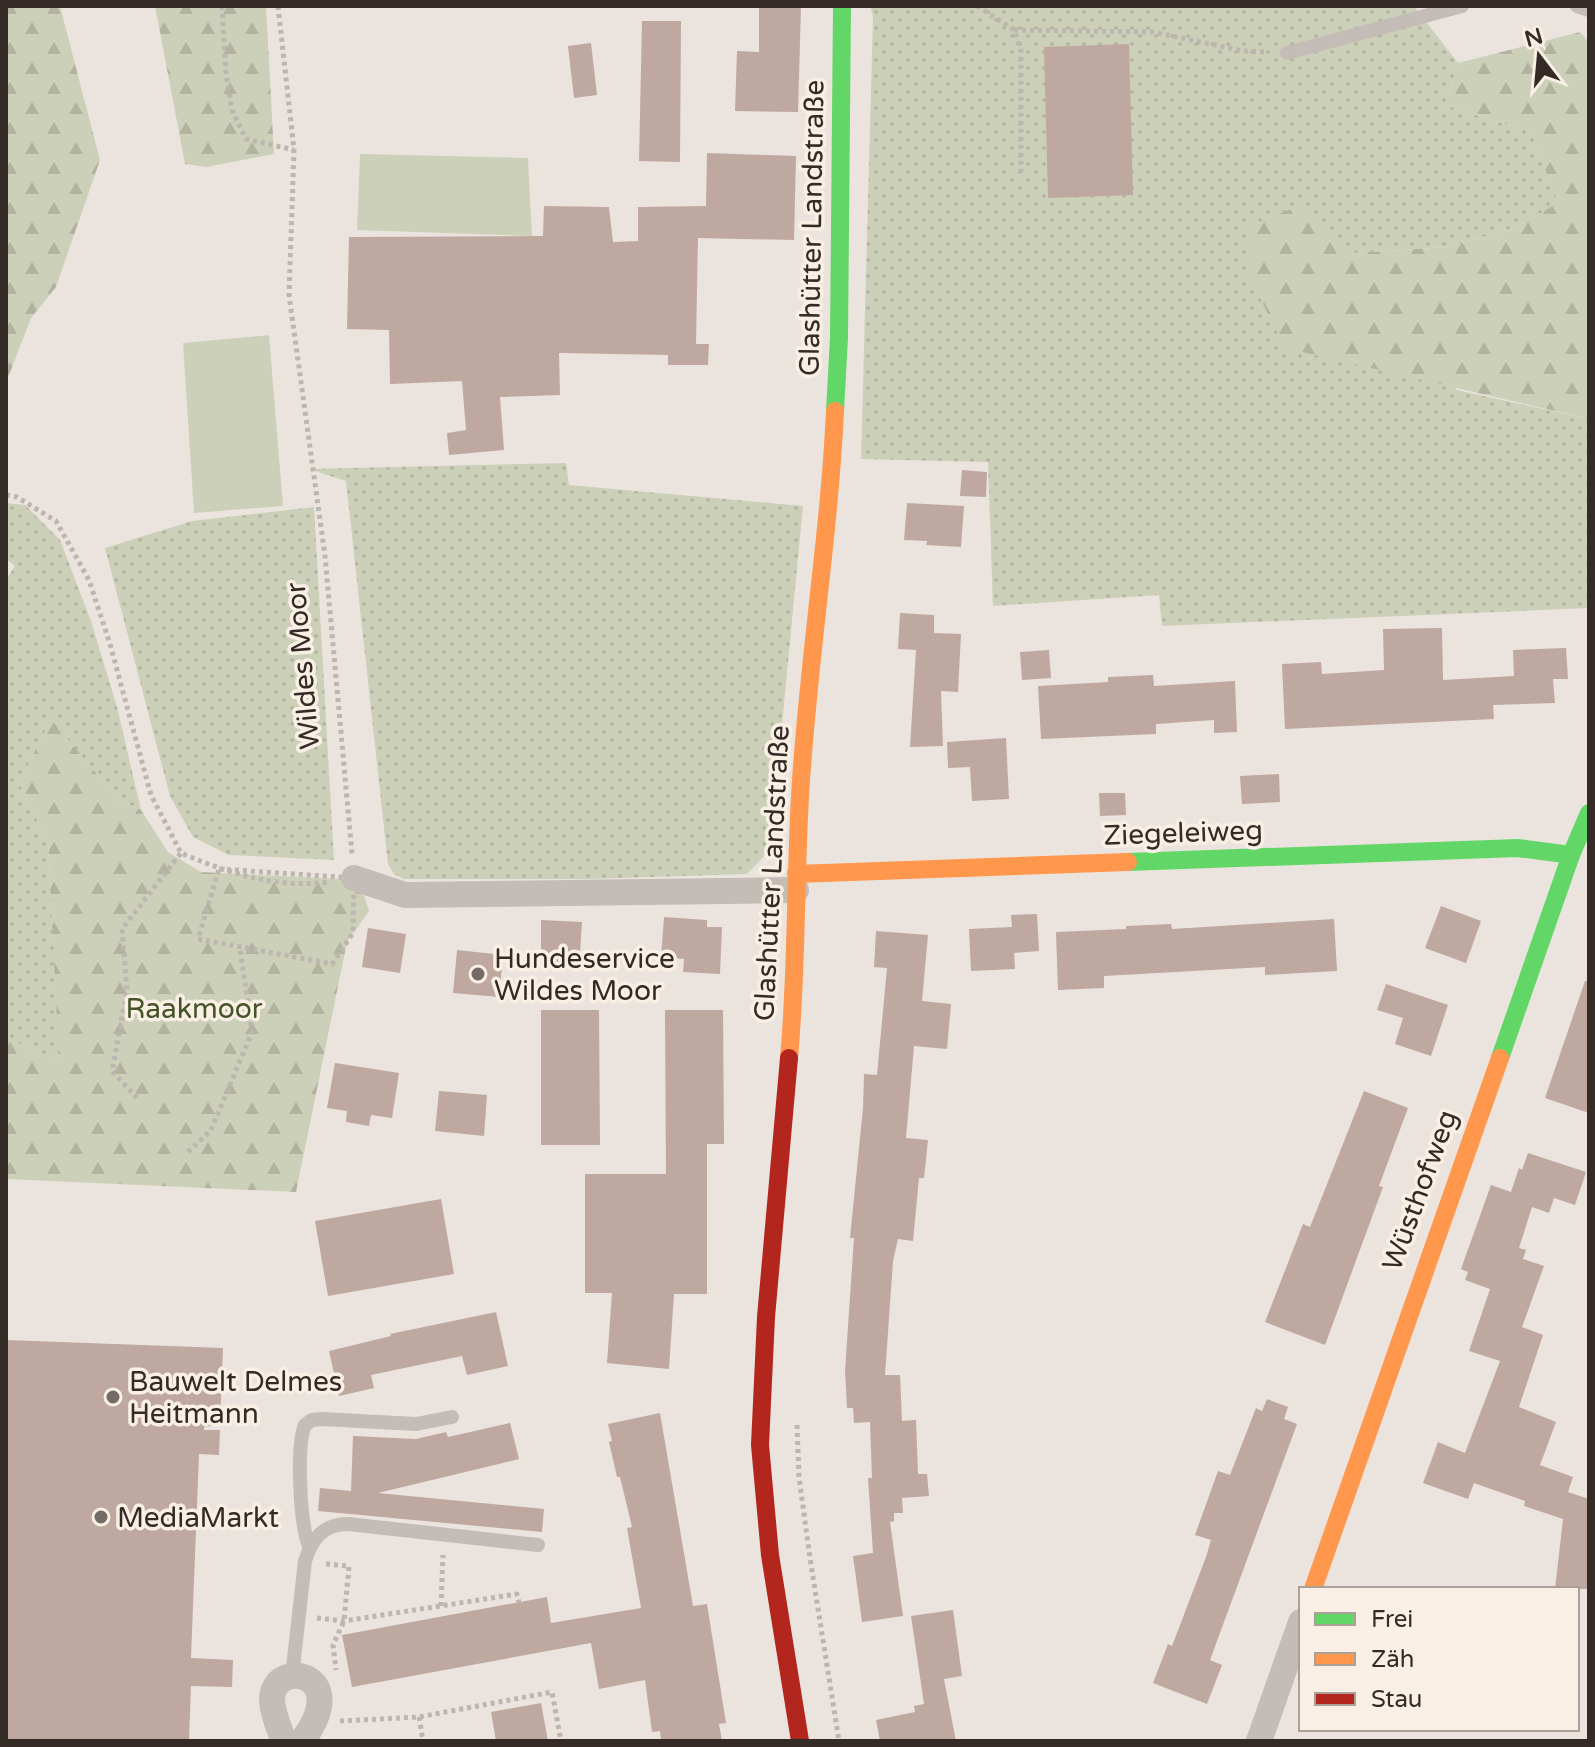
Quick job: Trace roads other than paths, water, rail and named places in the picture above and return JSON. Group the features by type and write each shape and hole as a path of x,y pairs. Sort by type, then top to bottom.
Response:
{"street":[{"name":"Glashütter Landstraße","path":"800,1741 770,1555 760,1445 766,1317 794,1001 796,882 811,667 833,468 839,338 842,6"},
{"name":"Wüsthofweg","path":"1314,1587 1571,855 1589,813"},
{"name":"Ziegeleiweg","path":"796,882 1518,848 1571,855"},
{"path":"354,878 405,895 796,882"},
{"path":"1259,1741 1299,1628"},
{"path":"284,1741 272,1700 275,1688 292,1676 312,1680 320,1692 320,1710 308,1731"}],"lane":[{"path":"1287,53 1462,6"},
{"path":"1577,6 1589,10"},
{"path":"309,1546 303,1526 301,1491 301,1442 305,1425 322,1419 416,1424 452,1417"},
{"path":"292,1676 305,1561 309,1546 319,1533 331,1526 342,1524 538,1545"}],"place":[{"name":"Hundeservice Wildes Moor","path":"478,974"},
{"name":"Bauwelt Delmes Heitmann","path":"113,1397"},
{"name":"MediaMarkt","path":"101,1517"}],"park label":[{"name":"Raakmoor","path":"194,1008"}]}
